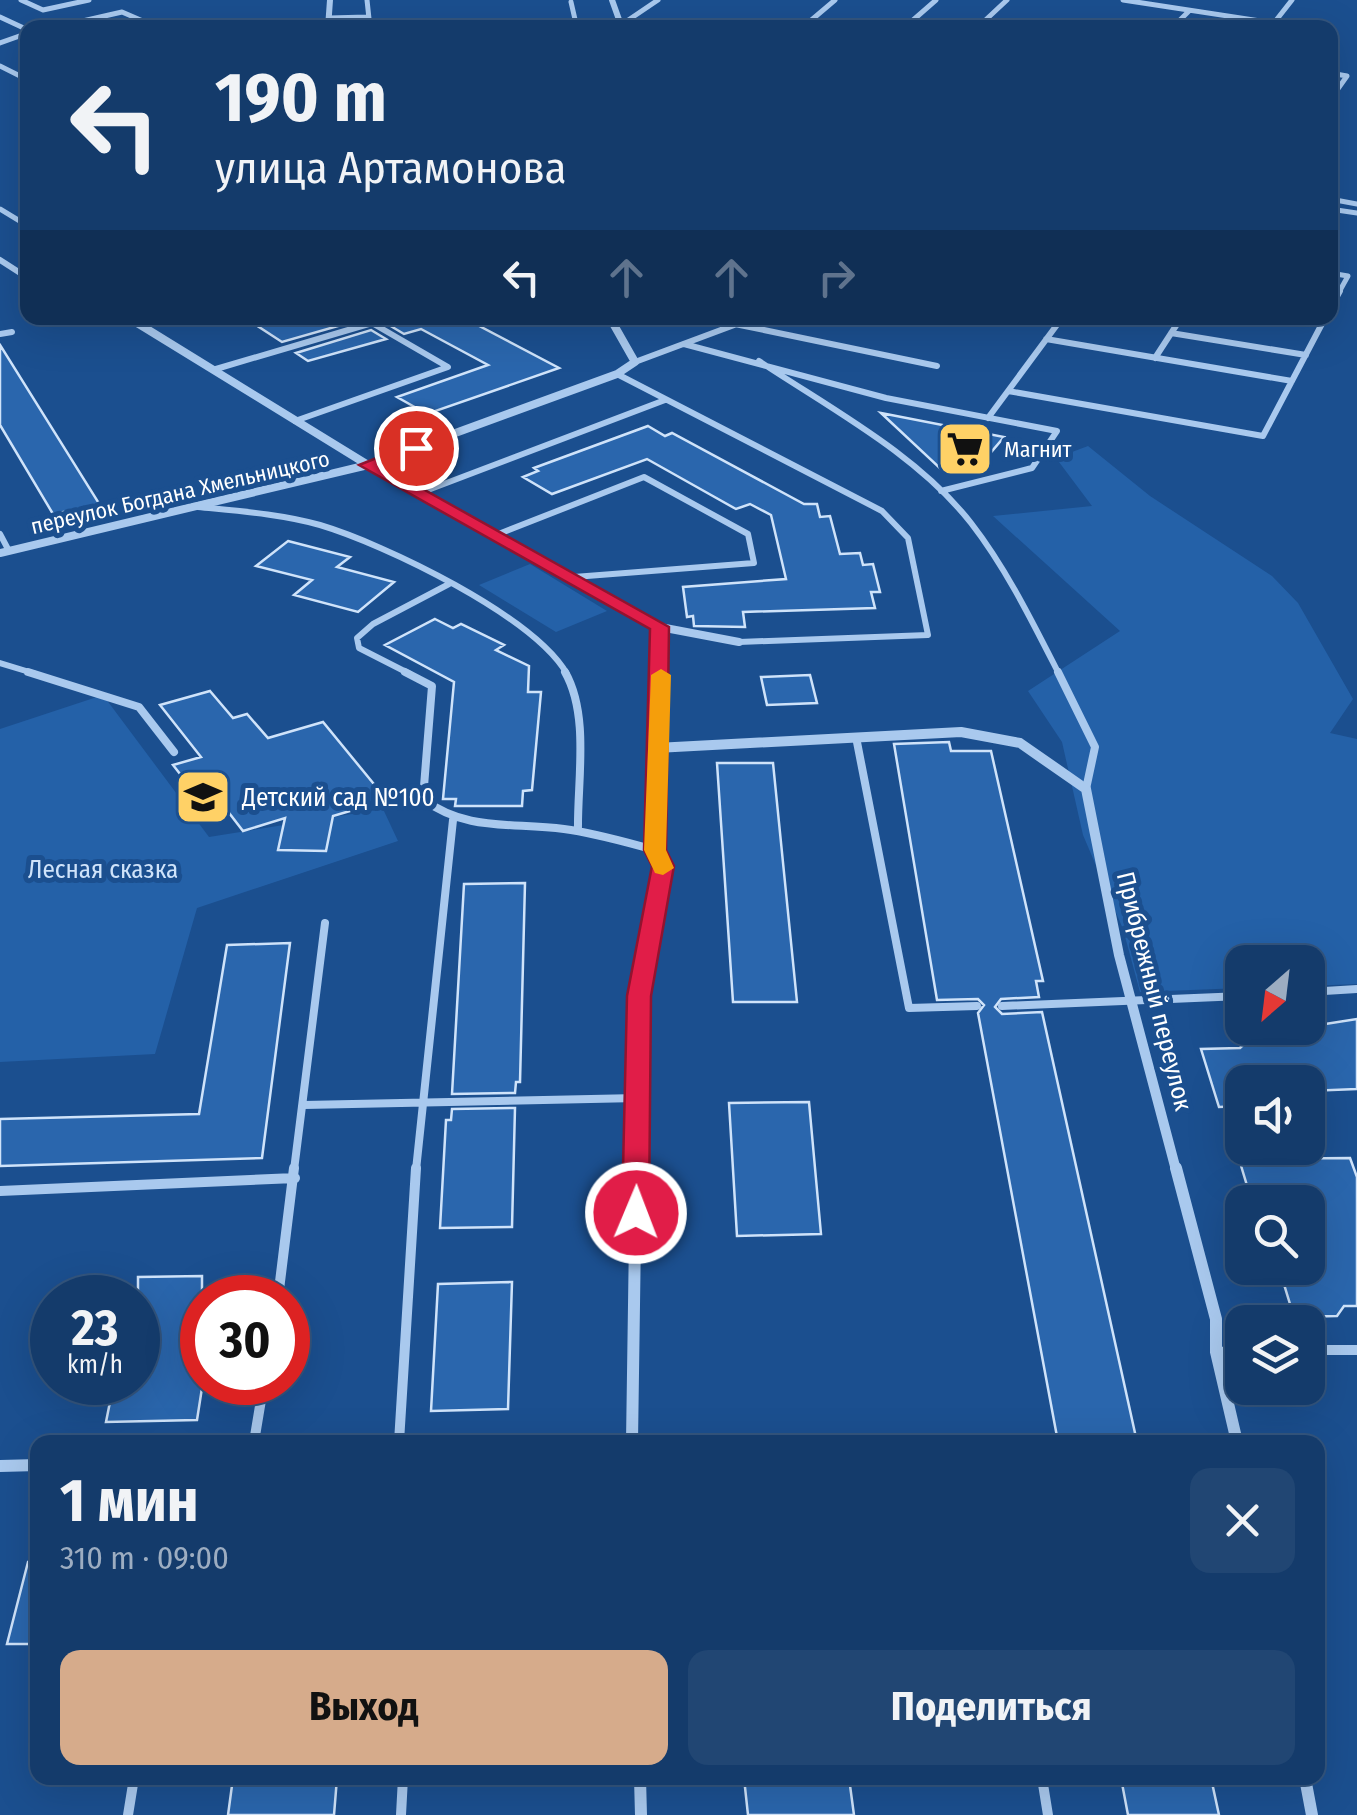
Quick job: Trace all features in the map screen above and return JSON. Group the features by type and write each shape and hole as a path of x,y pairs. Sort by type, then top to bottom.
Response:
{"street":[{"path":"329,18 330,0"},
{"path":"141,325 368,465 660,627 739,642"},
{"path":"614,325 635,362"},
{"name":"переулок Богдана Хмельницкого","path":"4,552 368,465 617,374 635,362"},
{"path":"632,1435 639,996 663,866 655,850 660,627"},
{"path":"656,748 961,732 1020,743 1086,788"},
{"name":"Прибрежный переулок","path":"1086,788 1132,1002 1216,1319 1216,1352 1236,1435"},
{"path":"0,1466 30,1466"},
{"path":"640,1785 641,1815"},
{"path":"1306,1785 1312,1815"}],"lane":[{"path":"21,0 43,10 89,0"},
{"path":"367,0 368,20"},
{"path":"630,20 658,0"},
{"path":"812,20 836,0"},
{"path":"913,20 936,0"},
{"path":"986,20 1007,0"},
{"path":"1123,0 1240,20"},
{"path":"1169,6 1174,0"},
{"path":"1276,20 1292,0"},
{"path":"87,20 122,12 140,20"},
{"path":"1180,20 1188,12"},
{"path":"329,18 367,17"},
{"path":"1338,274 1348,276 1338,294"},
{"path":"216,369 365,325"},
{"path":"295,421 448,367 375,325"},
{"path":"635,362 732,325"},
{"path":"740,325 937,366"},
{"path":"988,418 1057,325"},
{"path":"1155,358 1176,325"},
{"path":"1008,391 1263,436 1322,325"},
{"path":"0,334 12,332"},
{"path":"1171,332 1306,355"},
{"path":"1046,340 1292,381"},
{"path":"684,344 886,398 1057,431 1032,468 941,491"},
{"path":"759,361 886,445 941,491 971,523 1064,680 1095,747 1086,788"},
{"path":"617,374 882,511 908,538 928,636 739,642"},
{"path":"420,493 664,400"},
{"path":"496,535 644,477 748,534 754,563 574,577"},
{"path":"196,506 322,526 450,584 517,624 556,655 573,684 578,832"},
{"path":"0,534 4,552"},
{"path":"450,584 374,624 357,638 358,648 432,686 423,799 465,825 578,832 655,850"},
{"path":"0,663 139,707 174,752"},
{"path":"856,737 909,1008 977,1006"},
{"path":"399,1435 421,1102 453,820"},
{"path":"281,1275 325,924"},
{"path":"1325,991 1357,990"},
{"path":"1002,1006 1225,997"},
{"path":"304,1104 638,1098"},
{"path":"0,1191 295,1178"},
{"path":"1325,1350 1357,1350"},
{"path":"1216,1352 1225,1351"},
{"path":"255,1435 260,1405"},
{"path":"128,1815 133,1785"},
{"path":"402,1815 403,1785"},
{"path":"1043,1785 1048,1815"}],"green space":[{"path":"1088,446 1150,496 1272,576 1298,603 1353,699 1330,733 1357,739 1357,984 1325,985 1325,945 1225,945 1225,989 1140,992 1123,929 1083,835 1062,742 1028,691 1120,631 993,516 1092,506 1056,458"},
{"path":"530,564 607,611 556,632 479,585"},
{"name":"Лесная сказка","path":"103,695 209,837 383,809 398,841 197,908 155,1054 0,1062 0,729"}],"building":[{"path":"256,325 342,325 282,342"},
{"path":"389,325 477,325 559,368 427,414 397,397 488,365 421,329 404,334"},
{"path":"371,330 386,339 308,361 296,353"},
{"path":"0,345 100,505 53,514 0,425"},
{"name":"Магнит","path":"881,413 1004,437 981,464 944,472"},
{"path":"648,426 665,436 672,433 804,504 817,504 820,517 830,516 840,554 860,553 863,565 873,564 880,592 871,592 875,608 743,612 745,627 694,626 693,616 687,617 683,587 786,579 771,515 750,504 736,509 647,459 552,494 523,477 538,471 534,468"},
{"path":"288,541 350,557 337,567 394,582 358,612 294,595 312,580 256,566"},
{"path":"435,619 453,628 461,624 504,645 496,650 529,666 528,692 541,692 532,790 523,791 522,806 455,806 456,799 443,799 454,682 385,645"},
{"path":"810,675 817,703 767,705 761,677"},
{"path":"210,691 233,718 247,714 268,738 323,722 387,800 333,816 326,851 278,850 285,818 243,831 206,783 191,788 173,765 201,757 160,705"},
{"path":"949,742 951,751 991,751 1043,981 1036,981 1039,997 1001,999 995,1007 1002,1014 1042,1012 1135,1435 1057,1435 978,1013 984,1005 978,999 937,1000 894,744"},
{"path":"717,763 773,763 797,1002 733,1002"},
{"path":"525,883 520,1082 516,1082 515,1093 452,1094 464,884"},
{"path":"290,943 262,1158 0,1166 0,1119 199,1114 227,945"},
{"path":"1357,1019 1357,1089 1325,1090 1325,1065 1225,1065 1225,1107 1219,1107 1201,1049 1325,1045 1325,1024"},
{"path":"809,1102 821,1234 737,1236 729,1103"},
{"path":"515,1108 512,1227 440,1228 446,1120 451,1120 452,1109"},
{"path":"1325,1158 1350,1158 1357,1177 1357,1306 1344,1306 1337,1316 1325,1316 1325,1305 1290,1305 1284,1285 1325,1285 1325,1185 1247,1185 1241,1165 1325,1165"},
{"path":"180,1276 180,1405 199,1405 197,1420 106,1422 109,1405 160,1405 160,1277"},
{"path":"512,1282 508,1409 431,1411 438,1284"},
{"path":"28,1562 30,1562 30,1644 7,1644"},
{"path":"232,1785 336,1785 334,1815 228,1815"},
{"path":"745,1785 850,1785 854,1815 748,1815"},
{"path":"1122,1785 1213,1785 1219,1815 1128,1815"}],"slow traffic":[{"path":"661,675 655,850 663,868"}],"place":[{"name":"Магнит","path":"965,449"},
{"name":"Детский сад №100","path":"203,797"}],"route":[{"path":"416,448 368,465 660,627 662,672 655,850 663,866 639,996 636,1213"}]}
